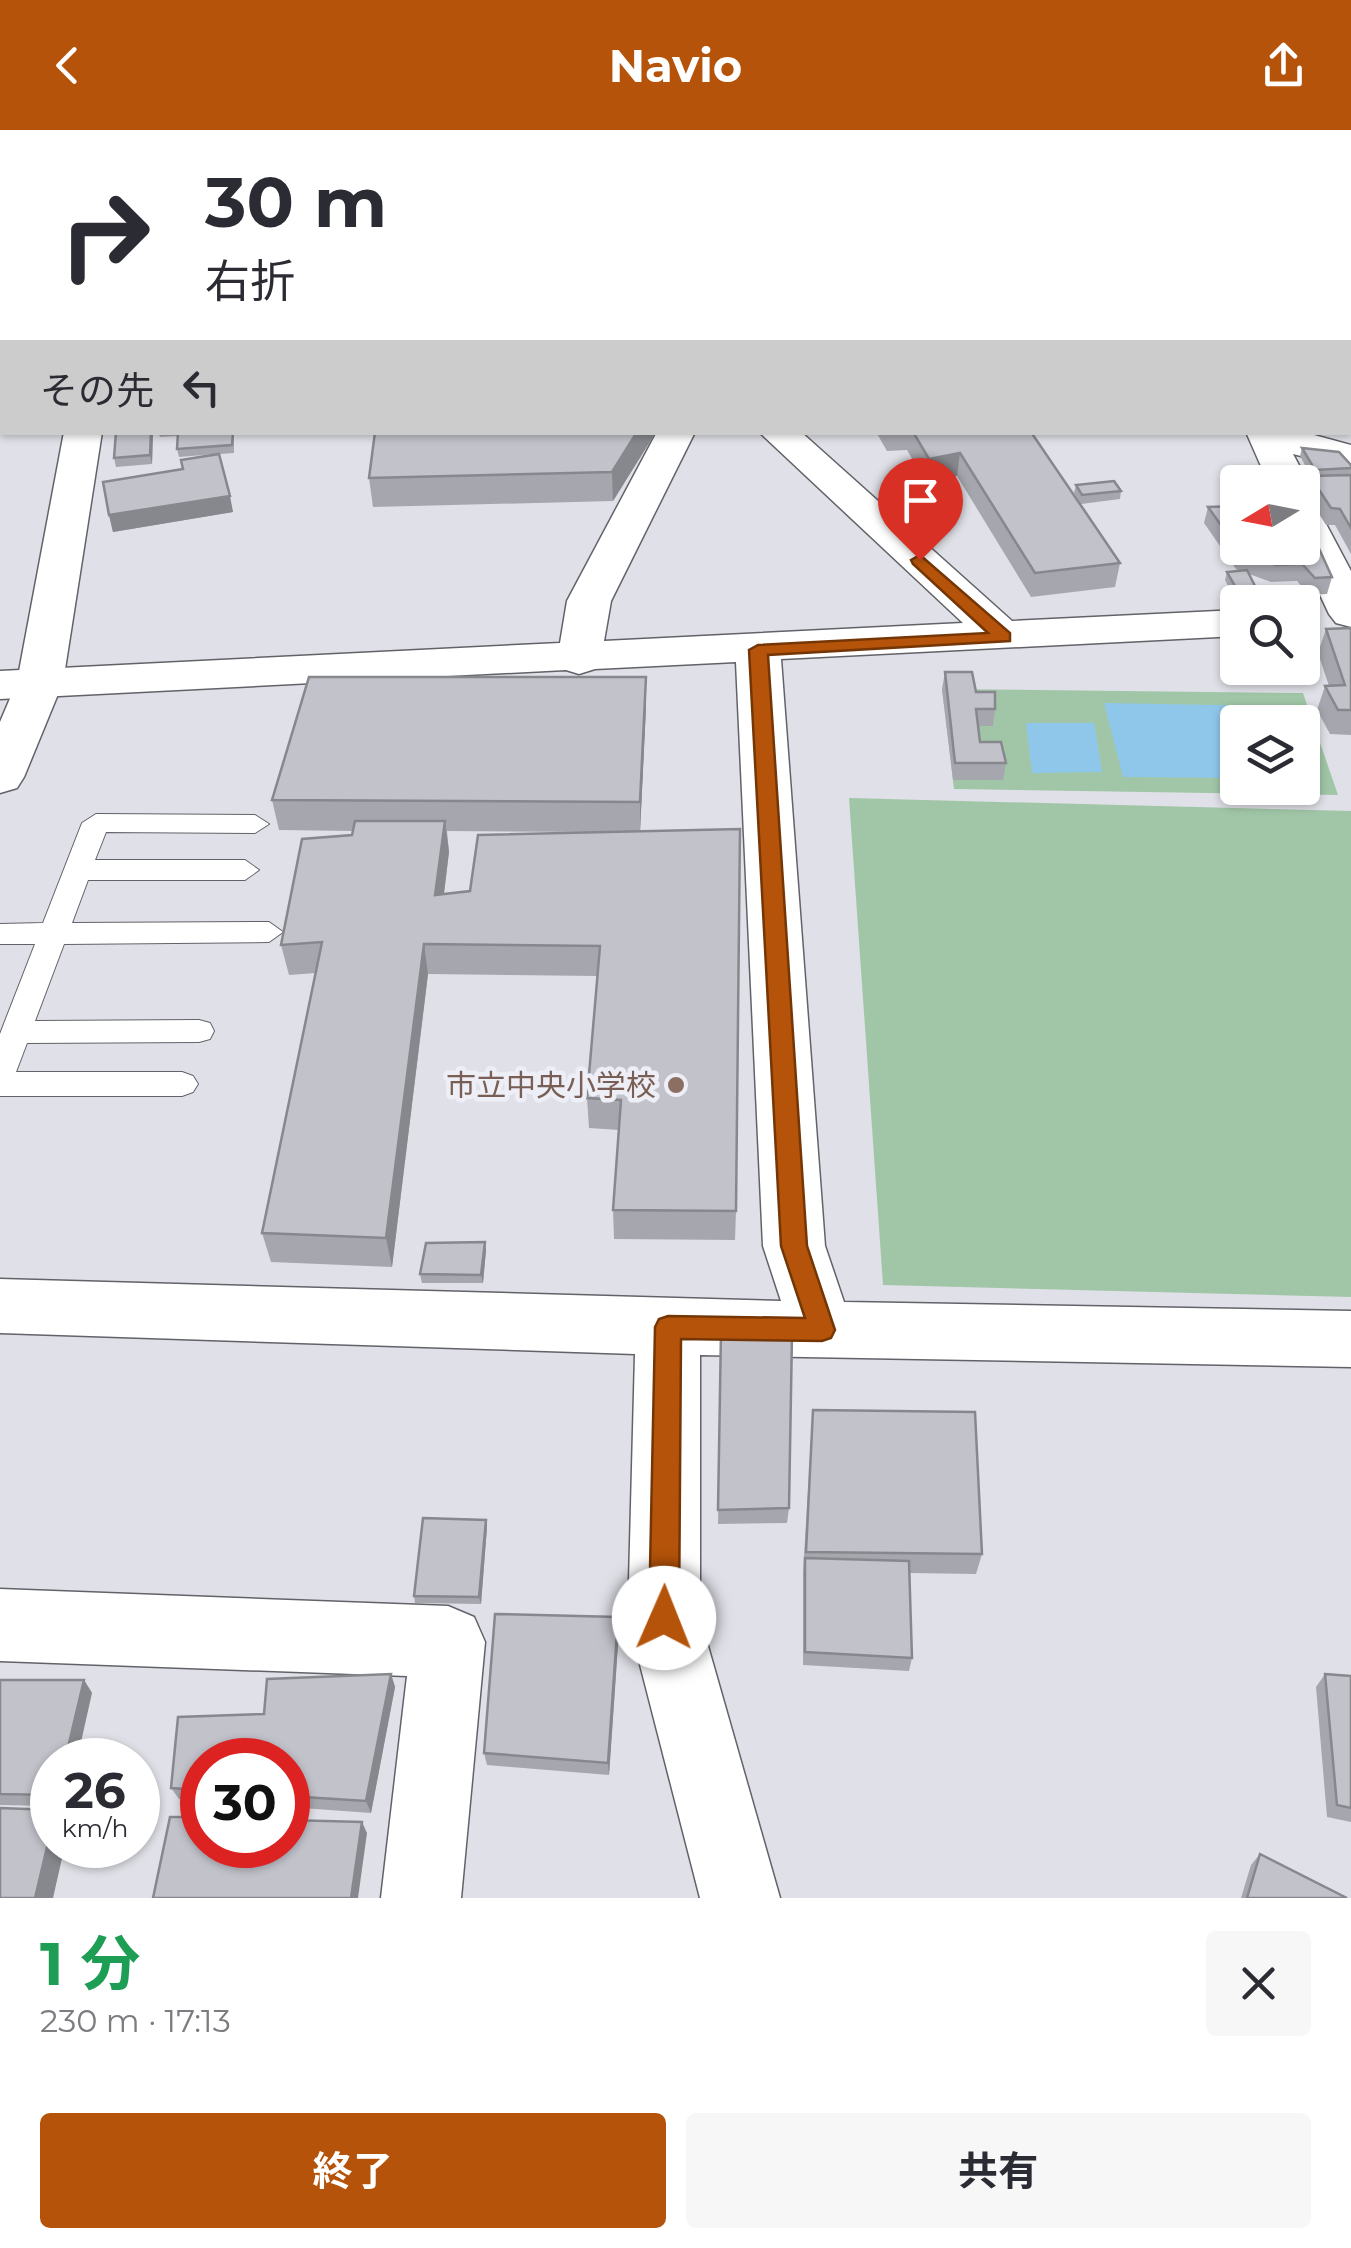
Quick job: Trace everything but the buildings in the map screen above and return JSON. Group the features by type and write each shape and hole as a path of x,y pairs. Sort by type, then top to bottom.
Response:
{"street":[{"path":"0,777 82,435"},
{"path":"578,660 589,601 674,435"},
{"path":"781,435 1004,637"},
{"path":"1264,435 1280,465"},
{"path":"1268,435 1351,456"},
{"path":"1320,551 1351,615 1320,617"},
{"path":"20,684 578,660 1220,623"},
{"path":"758,650 794,1246 822,1330"},
{"path":"0,1306 668,1327 1351,1339"},
{"path":"668,1327 664,1618 740,1898"},
{"path":"0,1625 448,1642 421,1898"}],"lane":[{"path":"0,1073 96,823 255,824"},
{"path":"78,870 245,870"},
{"path":"0,934 268,932"},
{"path":"16,1032 199,1032"},
{"path":"0,1084 182,1084"}],"green space":[{"path":"942,689 1303,693 1307,705 1220,705 1220,793 954,789"},
{"path":"1320,743 1338,795 1320,795"},
{"path":"849,798 1351,811 1351,1297 883,1285"}],"water":[{"path":"1104,703 1221,705 1220,778 1123,777"},
{"path":"1026,723 1094,723 1102,772 1032,773"}],"place":[{"name":"市立中央小学校","path":"676,1085"}],"route":[{"path":"664,1618 668,1327 822,1330 794,1246 758,650 1004,637 920,560"}]}
